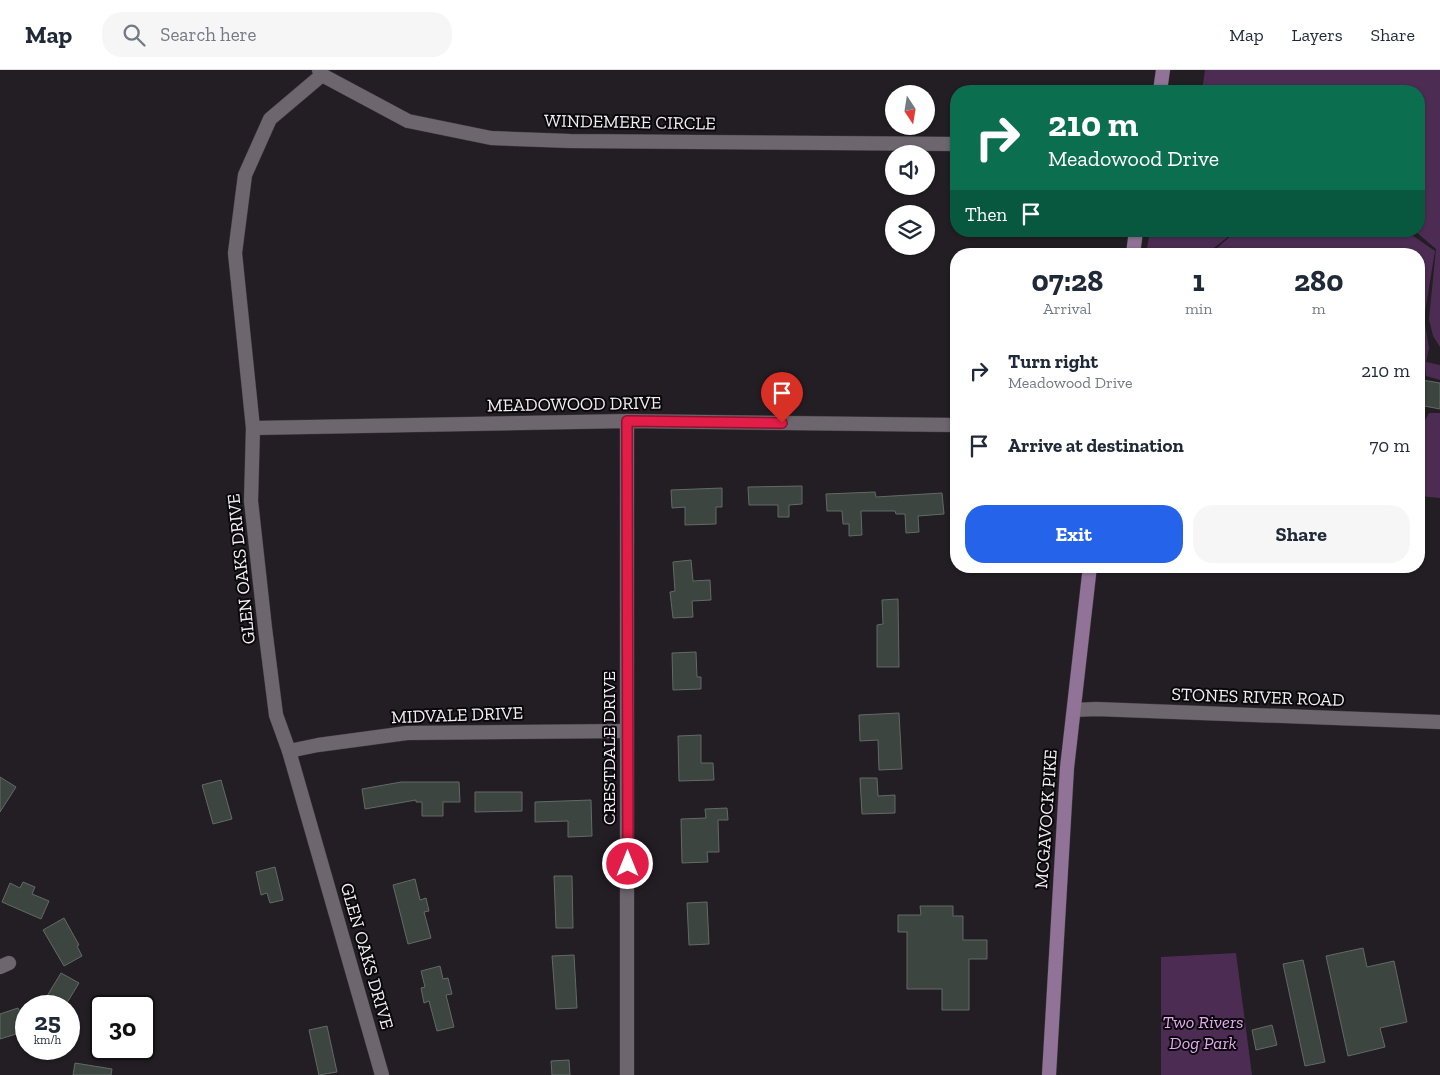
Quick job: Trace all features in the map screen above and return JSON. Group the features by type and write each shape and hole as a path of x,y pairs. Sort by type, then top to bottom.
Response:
{"main road":[{"path":"1161,85 1163,70"},
{"name":"MCGAVOCK PIKE","path":"1049,1075 1067,768 1089,573"}],"street":[{"name":"WINDEMERE CIRCLE","path":"320,73 408,121 491,138 570,141 950,144"},
{"name":"GLEN OAKS DRIVE","path":"320,73 270,119 245,175 235,253 253,428 251,501 276,715 289,751 382,1075"},
{"name":"MEADOWOOD DRIVE","path":"253,428 627,421 950,425"},
{"name":"CRESTDALE DRIVE","path":"627,421 627,1075"},
{"name":"STONES RIVER ROAD","path":"1074,710 1096,709 1440,722"},
{"name":"MIDVALE DRIVE","path":"289,751 318,745 407,733 627,731"}],"green space":[{"path":"1205,70 1440,70 1440,347 1433,336 1429,319 1436,249 1422,237 1425,237 1425,85 1203,85"},
{"path":"1149,237 1228,237 1214,248 1147,248"},
{"path":"1229,237 1415,237 1435,251 1425,312 1425,248 1217,248"},
{"path":"1425,324 1429,348 1426,362 1440,365 1440,380 1426,376"},
{"path":"1429,413 1440,413 1440,498 1425,497 1425,420"},
{"name":"Two Rivers Dog Park","path":"1236,953 1252,1075 1161,1075 1161,957"}],"building":[{"path":"1425,380 1440,383 1440,409 1425,406"},
{"path":"802,486 802,504 789,505 789,517 778,517 778,505 749,505 748,487"},
{"path":"722,488 722,507 716,507 716,524 685,525 685,507 672,508 671,490"},
{"path":"875,492 876,497 942,493 944,514 918,516 919,532 906,533 905,514 896,514 895,511 861,511 862,535 849,536 849,524 843,524 842,511 827,511 826,494"},
{"path":"691,560 693,581 710,580 711,600 692,601 693,617 673,618 670,592 675,591 673,562"},
{"path":"898,599 899,667 877,667 877,625 883,624 882,600"},
{"path":"696,652 697,677 701,677 701,689 673,690 672,653"},
{"path":"899,713 902,769 879,770 878,740 860,741 859,715"},
{"path":"701,735 701,763 713,763 714,780 679,781 678,736"},
{"path":"0,777 16,787 0,812"},
{"path":"860,778 877,778 878,796 895,795 895,813 862,814"},
{"path":"221,780 232,819 213,824 202,785"},
{"path":"401,782 459,782 460,802 443,802 443,816 422,816 422,802 416,802 416,800 365,809 362,789"},
{"path":"475,792 522,792 522,811 475,812"},
{"path":"591,800 592,836 568,837 568,821 535,822 535,802"},
{"path":"727,808 728,820 718,820 719,852 707,852 708,862 682,863 681,819 706,818 705,809"},
{"path":"275,867 283,900 270,903 267,893 261,895 256,872"},
{"path":"554,876 572,876 573,928 556,928"},
{"path":"415,879 420,900 426,898 429,911 424,912 431,938 408,944 393,885"},
{"path":"23,882 35,887 32,894 49,901 41,919 2,902 10,883 20,888"},
{"path":"707,902 709,944 689,945 687,903"},
{"path":"920,906 953,906 953,916 963,916 963,940 987,940 987,959 969,959 969,1010 942,1010 942,989 907,989 907,932 898,932 898,915 921,915"},
{"path":"64,918 79,945 77,946 82,956 64,966 43,930"},
{"path":"1363,948 1367,967 1394,961 1407,1022 1380,1028 1385,1047 1348,1056 1326,956"},
{"path":"574,955 577,1008 556,1009 552,956"},
{"path":"1303,960 1325,1062 1305,1066 1283,964"},
{"path":"440,966 443,979 448,978 452,994 446,995 454,1027 437,1031 429,1001 424,1003 421,988 425,987 421,971"},
{"path":"61,973 79,983 72,995 48,995"},
{"path":"15,1009 15,1034 0,1039 0,1014"},
{"path":"1272,1025 1277,1045 1256,1050 1252,1030"},
{"path":"327,1026 337,1072 319,1075 309,1030"},
{"path":"569,1060 570,1075 552,1075 551,1061"},
{"path":"75,1063 112,1069 111,1075 73,1075"}],"route":[{"path":"628,864 627,421 782,423"}]}
